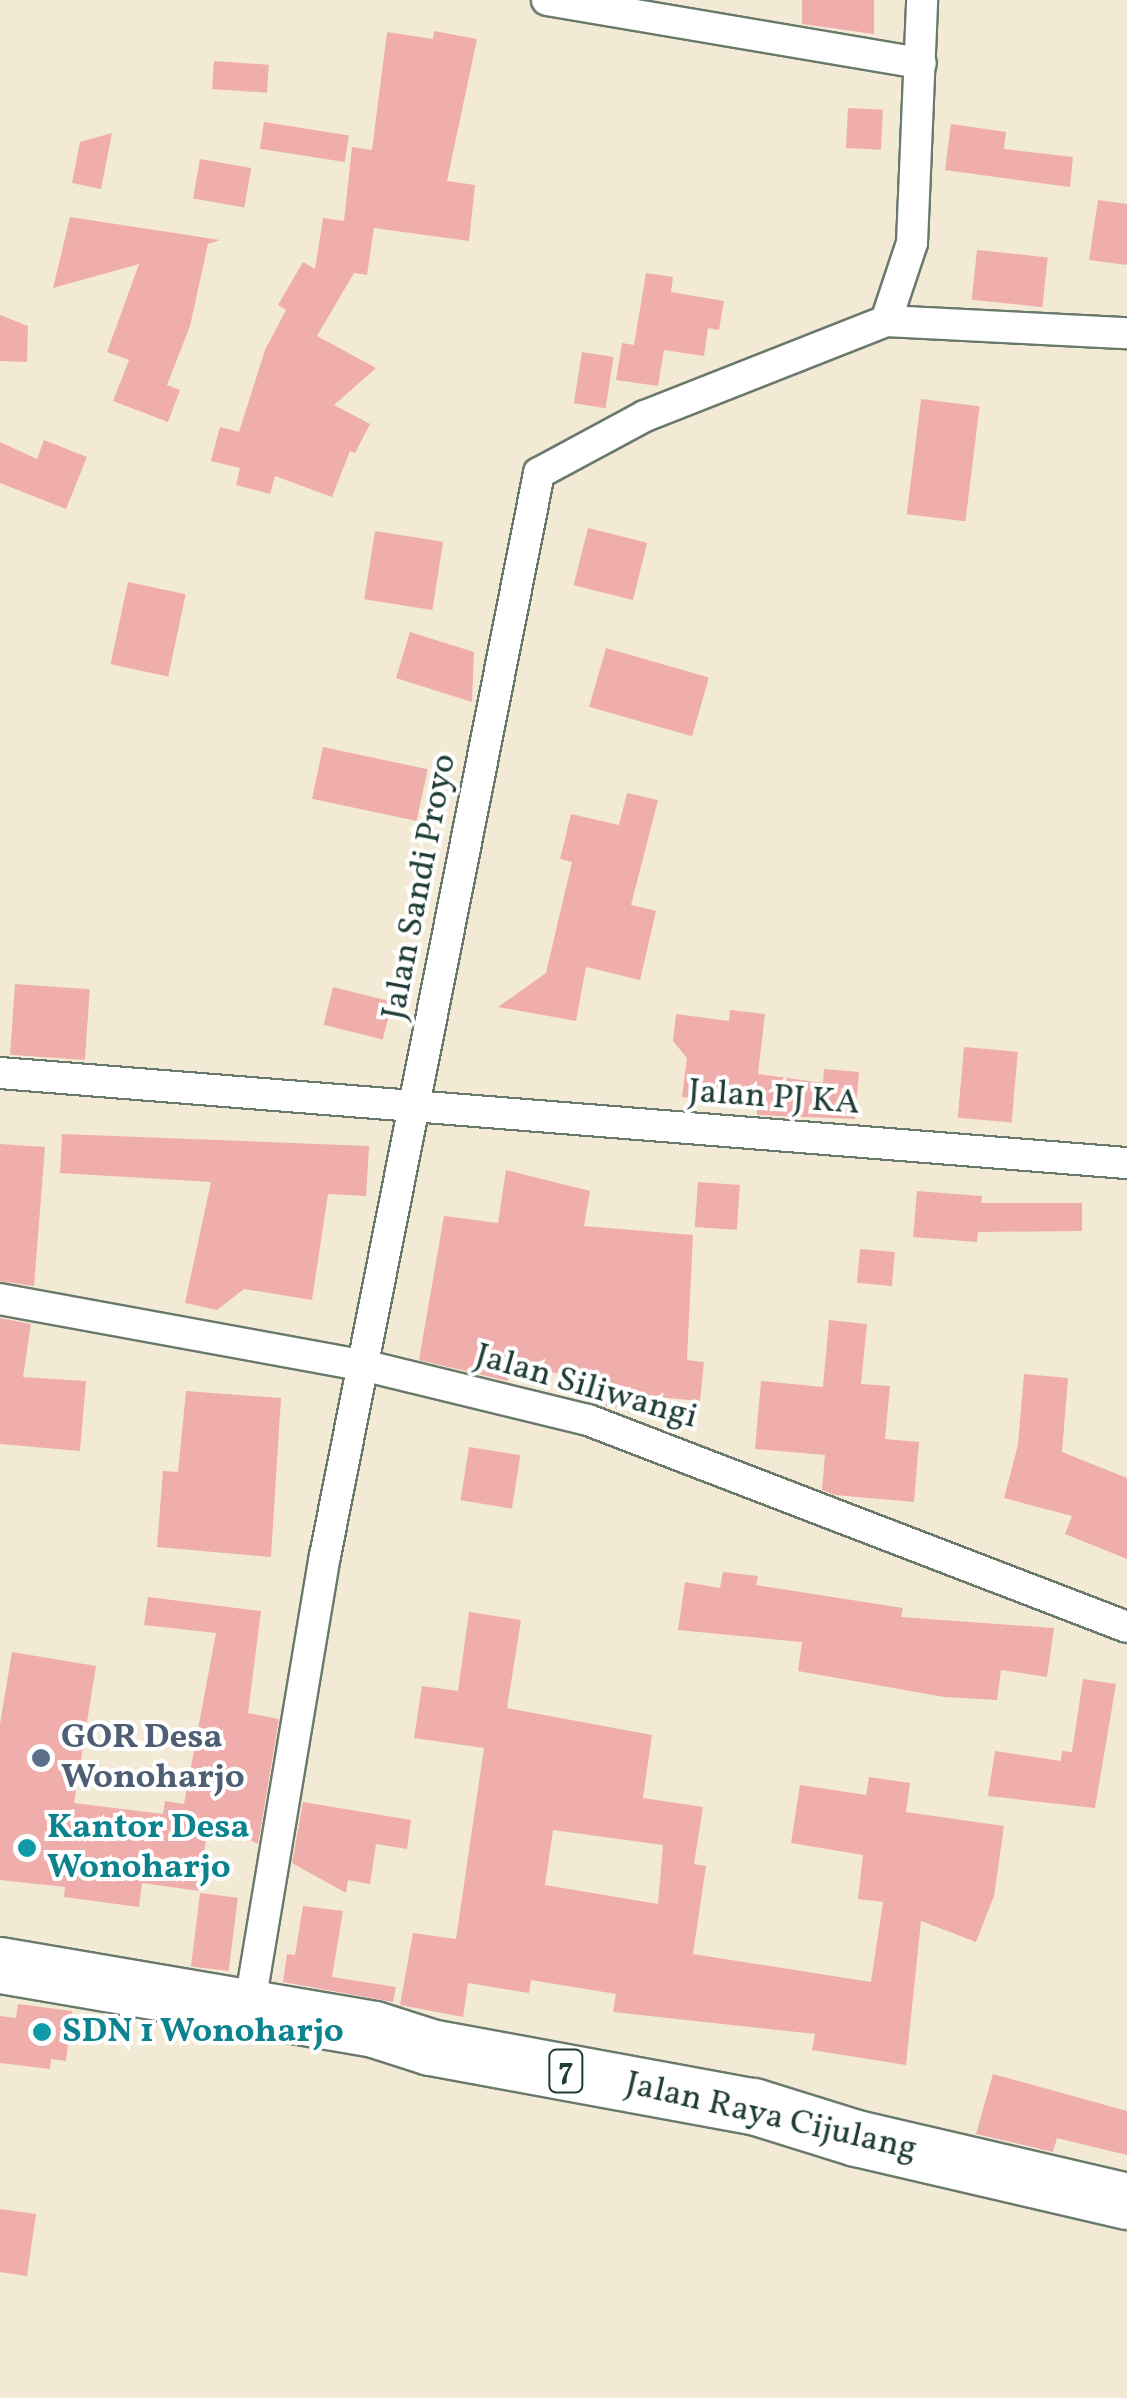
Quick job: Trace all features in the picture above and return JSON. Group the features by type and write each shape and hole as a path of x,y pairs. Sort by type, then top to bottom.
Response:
{"highway":[{"name":"Jalan Raya Cijulang","path":"0,1965 250,2008 753,2106 856,2138 1127,2201"}],"street":[{"path":"547,0 921,63"},
{"path":"922,0 912,243 886,321 1127,333"},
{"name":"Jalan Sandi Proyo","path":"250,2008 325,1556 366,1366 539,472 645,416 886,321"},
{"name":"Jalan PJ KA","path":"0,1073 1127,1162"},
{"name":"Jalan Siliwangi","path":"0,1299 366,1366 588,1420 1127,1627"}],"building":[{"path":"802,0 874,0 874,34 802,24"},
{"path":"434,31 477,39 447,181 475,185 469,241 374,228 367,275 354,273 317,336 376,368 334,405 370,424 355,453 350,451 332,497 275,476 270,494 236,485 240,468 211,461 220,427 239,432 265,350 286,310 278,305 303,262 315,269 323,218 344,221 352,147 372,150 387,32 433,39"},
{"path":"214,61 269,65 267,93 212,89"},
{"path":"848,108 883,110 881,150 846,148"},
{"path":"264,122 349,135 345,162 260,149"},
{"path":"951,124 1006,132 1004,149 1073,157 1070,187 945,170"},
{"path":"112,133 101,189 72,183 80,142"},
{"path":"200,159 251,168 244,207 193,198"},
{"path":"1098,200 1127,204 1127,265 1089,260"},
{"path":"70,217 220,240 208,244 190,326 167,385 180,390 168,422 113,401 129,360 107,352 139,264 53,288"},
{"path":"977,250 1048,257 1042,307 972,300"},
{"path":"646,273 673,277 671,292 724,301 719,330 708,328 704,356 664,350 658,386 616,380 622,343 634,345"},
{"path":"0,315 28,326 27,362 0,361"},
{"path":"582,352 614,357 605,408 574,403"},
{"path":"921,399 980,406 965,521 907,514"},
{"path":"44,440 87,457 66,509 0,483 0,442 37,459"},
{"path":"588,528 647,543 633,600 574,585"},
{"path":"375,531 443,542 432,610 364,599"},
{"path":"128,582 186,594 168,676 111,664"},
{"path":"410,632 474,652 472,702 396,678"},
{"path":"606,648 709,677 692,736 589,707"},
{"path":"323,747 428,769 417,821 312,799"},
{"path":"627,793 658,800 631,905 656,911 640,980 586,967 576,1021 498,1007 546,973 572,862 560,859 571,814 619,825"},
{"path":"15,984 90,989 85,1060 10,1055"},
{"path":"333,987 392,1002 383,1040 324,1025"},
{"path":"730,1010 765,1014 758,1074 823,1083 824,1069 859,1072 855,1119 757,1115 757,1106 682,1097 687,1058 673,1041 676,1014 729,1021"},
{"path":"964,1047 1018,1052 1012,1122 958,1118"},
{"path":"62,1134 369,1146 366,1196 328,1194 312,1300 244,1289 217,1310 185,1303 211,1182 60,1173"},
{"path":"0,1144 45,1147 34,1286 0,1281"},
{"path":"506,1170 590,1191 584,1226 693,1235 687,1360 704,1362 700,1401 657,1397 656,1410 604,1406 606,1381 511,1366 508,1381 419,1360 444,1216 498,1223"},
{"path":"698,1182 740,1185 737,1230 695,1227"},
{"path":"917,1191 982,1196 981,1203 1082,1203 1082,1231 978,1232 977,1242 913,1237"},
{"path":"860,1249 895,1252 892,1286 857,1283"},
{"path":"0,1318 31,1324 23,1377 86,1381 80,1451 0,1444"},
{"path":"829,1320 867,1324 861,1384 890,1386 885,1439 919,1442 914,1502 835,1495 822,1490 825,1455 755,1449 761,1381 823,1387"},
{"path":"1024,1374 1068,1378 1062,1452 1127,1478 1127,1559 1065,1534 1072,1516 1004,1498 1018,1445"},
{"path":"186,1391 281,1398 271,1557 157,1547 163,1471 178,1472"},
{"path":"469,1447 520,1455 512,1508 461,1500"},
{"path":"723,1572 758,1576 756,1585 903,1608 901,1617 1054,1628 1047,1677 1001,1670 997,1700 944,1697 798,1671 802,1642 678,1630 685,1582 720,1588"},
{"path":"148,1597 261,1611 248,1713 279,1719 258,1844 209,1818 199,1891 142,1883 139,1907 64,1897 65,1887 0,1880 0,1724 12,1652 96,1666 74,1803 163,1814 165,1801 184,1804 216,1633 144,1625"},
{"path":"469,1612 521,1620 507,1708 652,1735 643,1798 703,1807 694,1864 706,1866 693,1954 871,1982 883,1902 858,1899 863,1855 791,1843 800,1785 866,1795 869,1777 910,1783 906,1812 1004,1826 994,1896 976,1942 921,1921 906,2065 812,2050 815,2034 613,2012 616,1994 531,1980 529,1993 468,1983 463,2017 400,2005 413,1933 456,1939 484,1748 414,1738 422,1686 458,1691","holes":["553,1830 663,1845 658,1904 545,1885"]},
{"path":"1083,1679 1116,1684 1095,1808 988,1796 995,1751 1061,1761 1062,1751 1072,1752"},
{"path":"303,1802 411,1820 407,1849 376,1844 370,1884 348,1880 346,1893 292,1863"},
{"path":"200,1893 238,1898 229,1971 191,1966"},
{"path":"303,1906 343,1911 332,1977 396,1987 393,2002 283,1982 287,1954 295,1955"},
{"name":"SDN 1 Wonoharjo","path":"18,2004 72,2011 66,2061 51,2059 50,2069 0,2063 0,2016 16,2018"},
{"path":"993,2074 1127,2111 1127,2155 1057,2138 1053,2152 976,2134"},
{"path":"0,2209 36,2214 27,2276 0,2272"}],"place":[{"name":"GOR Desa Wonoharjo","path":"41,1758"},
{"name":"Kantor Desa Wonoharjo","path":"27,1848"},
{"name":"SDN 1 Wonoharjo","path":"42,2032"}]}
